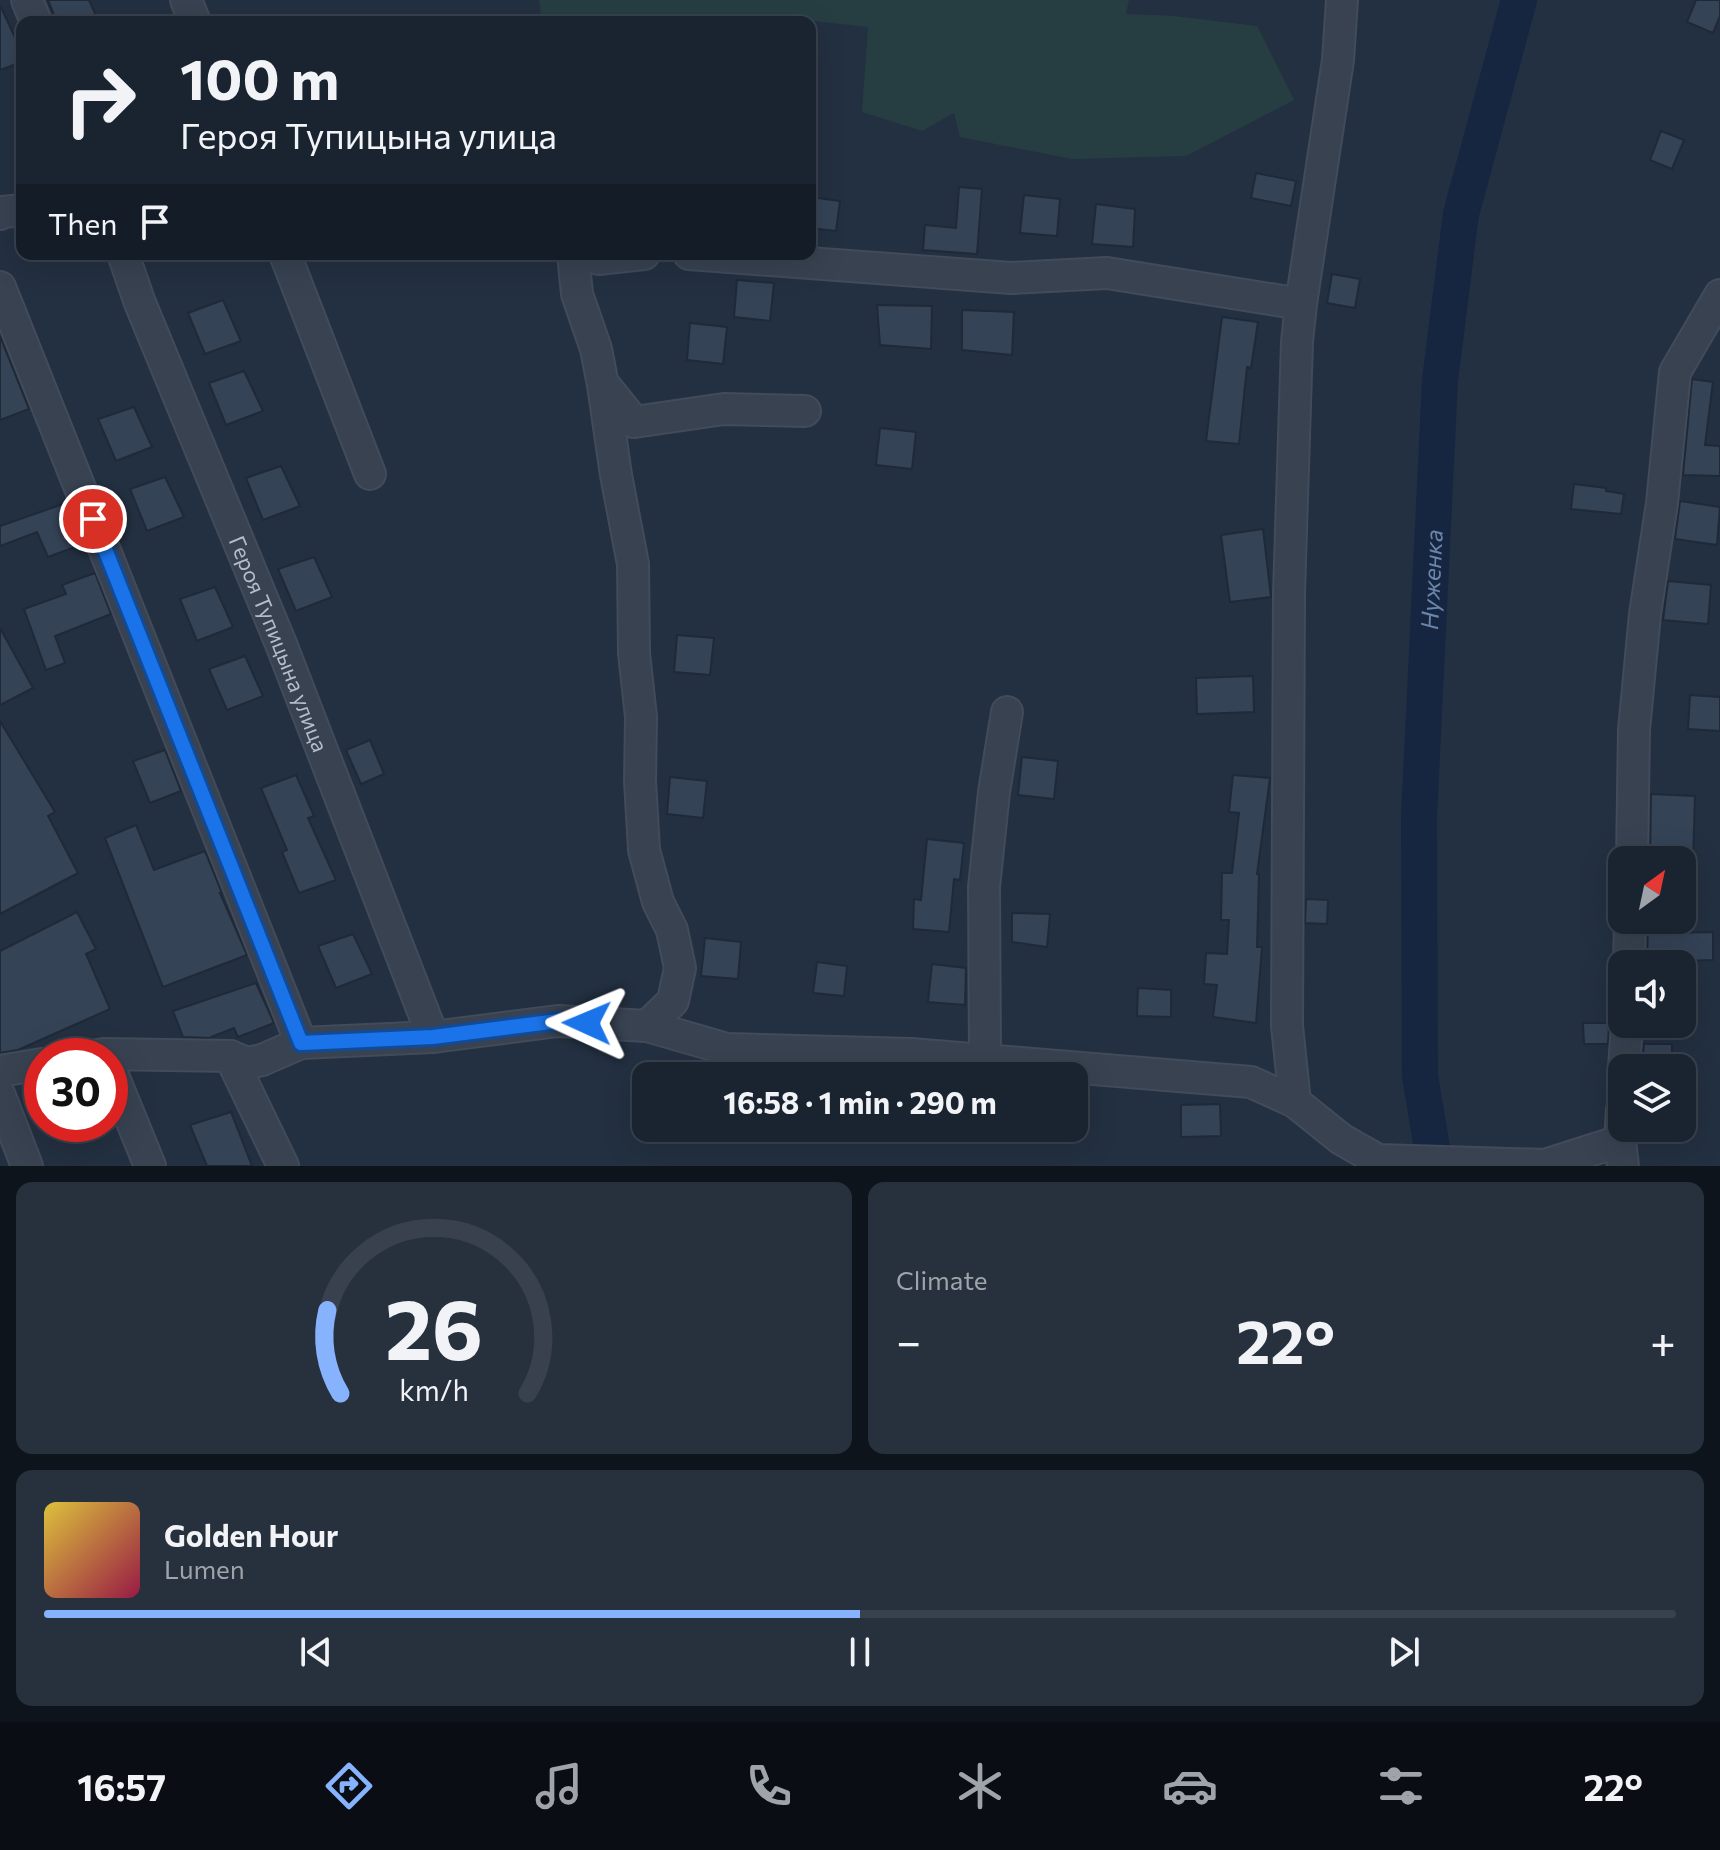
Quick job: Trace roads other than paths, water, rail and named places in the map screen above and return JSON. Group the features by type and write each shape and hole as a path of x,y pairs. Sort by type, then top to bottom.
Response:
{"street":[{"path":"1295,1102 1287,1026 1289,608 1297,342 1338,60 1342,0"},
{"name":"Героя Тупицына улица","path":"125,260 281,644 433,1037"},
{"path":"287,260 370,474"},
{"path":"574,260 577,294 596,349 633,564 634,653 641,717 640,781 644,850 658,902 672,930 680,968 673,1001 647,1026"},
{"path":"770,260 1011,278 1107,273 1301,304"},
{"path":"0,287 301,1043"},
{"path":"1632,846 1634,730 1675,372 1720,295"},
{"path":"603,385 634,422 724,409 805,411"},
{"path":"985,1060 984,887 994,792 1007,712"},
{"path":"128,1058 230,1056 247,1063 301,1043 433,1037 558,1021 647,1026 727,1049 911,1054 1251,1082 1295,1102 1341,1139 1378,1160 1545,1165 1621,1153"},
{"path":"230,1056 283,1166"},
{"path":"0,1071 24,1067"},
{"path":"0,1096 27,1166"},
{"path":"128,1116 150,1166"}],"waterway":[{"name":"Нуженка","path":"1435,1166 1420,1076 1419,817 1440,380 1461,214 1519,0"}]}
